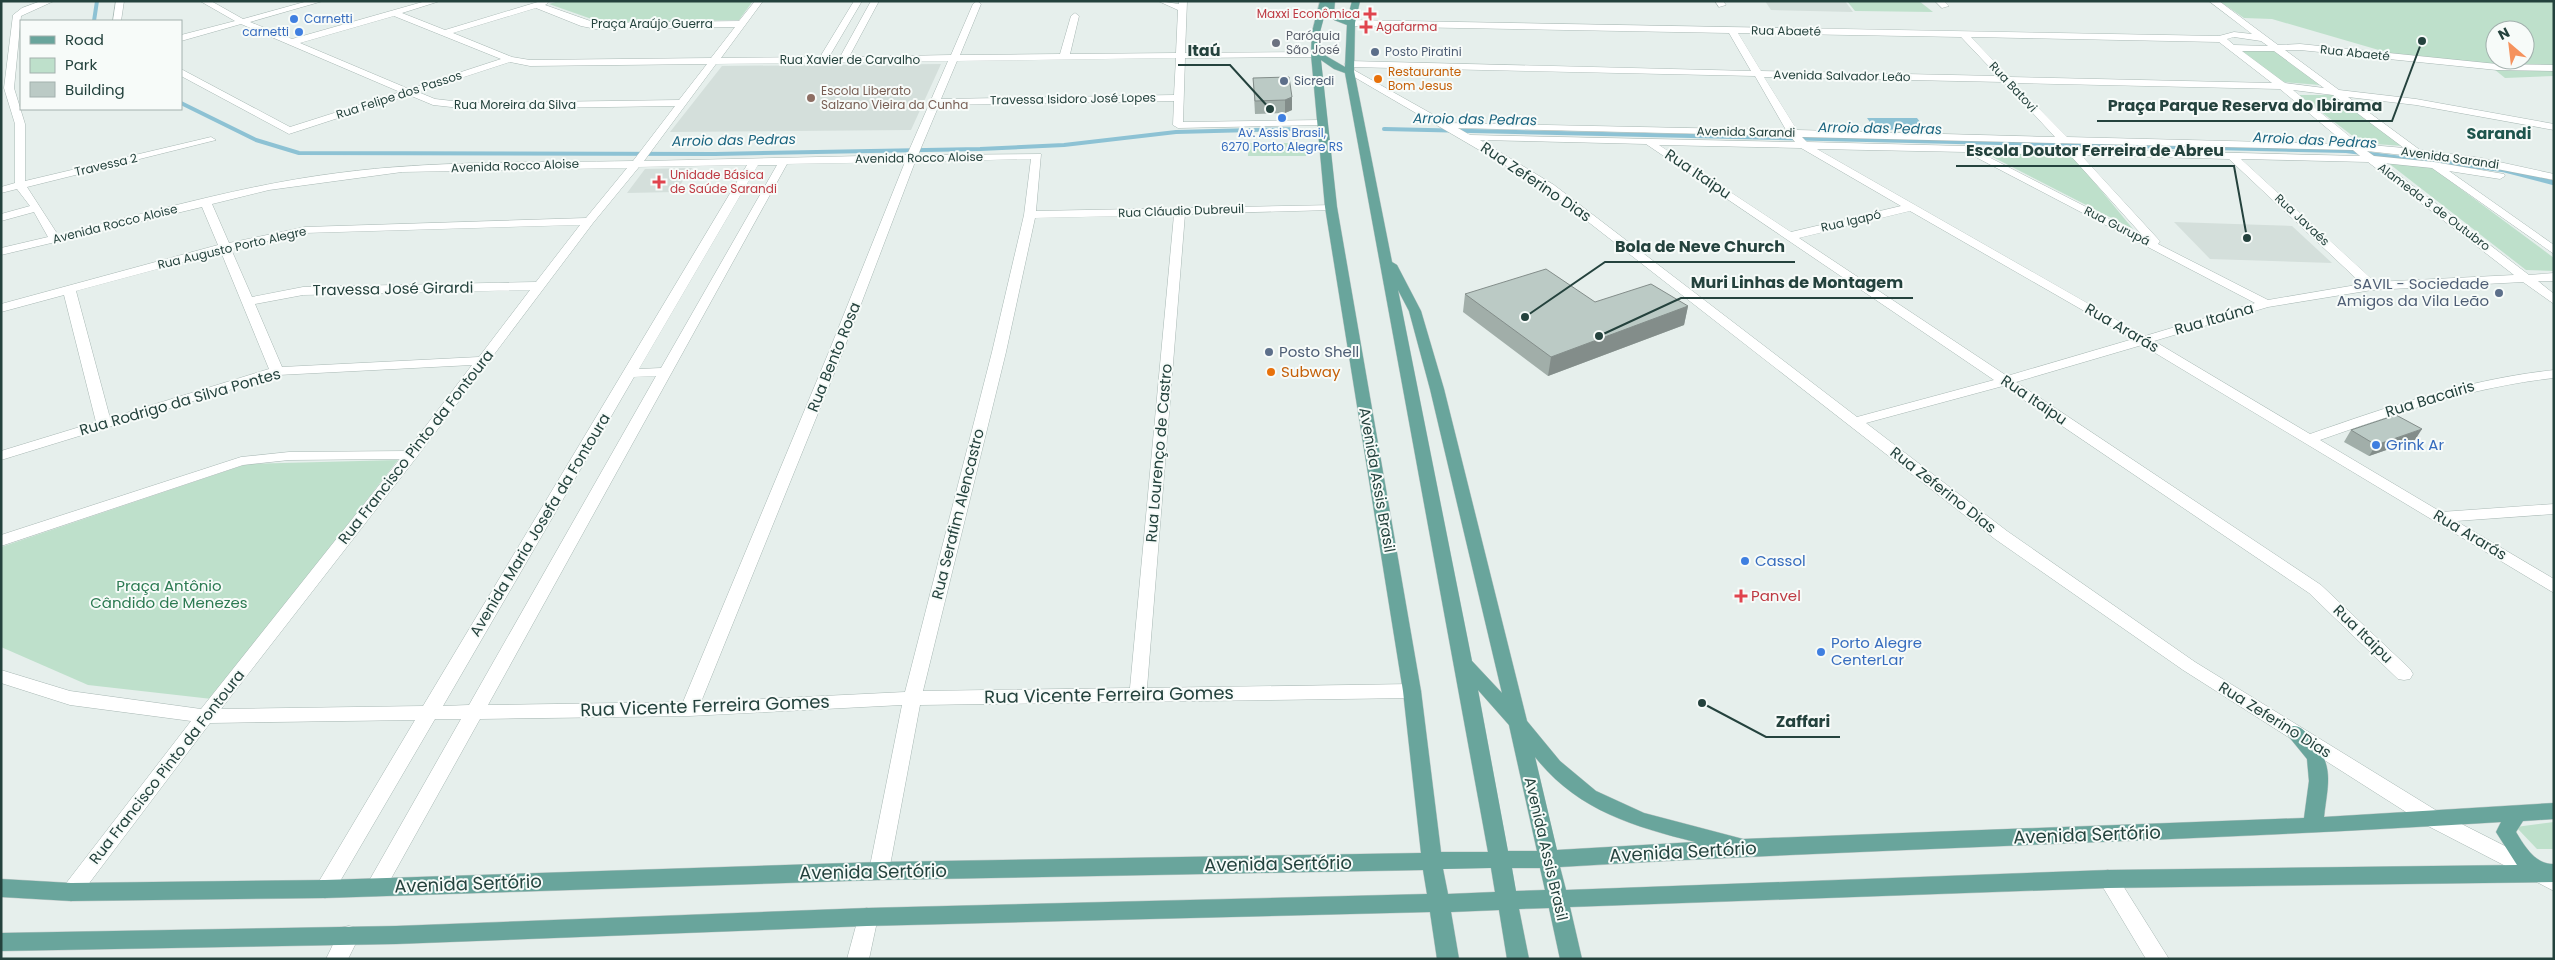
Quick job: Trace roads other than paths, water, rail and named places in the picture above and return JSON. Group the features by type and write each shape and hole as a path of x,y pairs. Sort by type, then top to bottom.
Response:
{"main road":[{"name":"Avenida Assis Brasil","path":"1324,1 1316,32 1316,54 1321,123 1331,207 1412,691 1432,862 1448,959"},
{"path":"1331,1 1330,12 1332,15 1343,22 1351,23"},
{"name":"Avenida Assis Brasil","path":"1356,1 1351,23 1349,67 1464,663 1498,860 1518,959"},
{"path":"1316,54 1328,60 1336,69 1349,67"},
{"name":"Avenida Assis Brasil","path":"1383,250 1415,311 1437,389 1518,723 1570,959"},
{"path":"1464,663 1518,723 1553,766 1589,796 1640,820 1749,847"},
{"path":"2294,732 2316,757 2319,781 2313,826"},
{"name":"Avenida Sertório","path":"1,888 71,892 326,889 878,871 1432,862 1749,847 2313,826 2382,820 2436,820 2554,811"},
{"path":"2517,814 2506,832 2512,845 2526,862 2549,876"},
{"path":"1,942 349,935 868,917 1439,903 2108,879 2549,876"}],"street":[{"path":"50,1 17,15 7,86 20,124 20,186 37,208 55,239"},
{"path":"117,20 120,1"},
{"name":"Rua Moreira da Silva","path":"204,1 243,22 433,102 470,106 683,103"},
{"path":"182,38 319,1"},
{"path":"293,42 436,1"},
{"path":"445,32 550,1"},
{"name":"Rua Francisco Pinto da Fontoura","path":"71,892 205,716 412,455 589,220 638,162 715,62 759,1"},
{"path":"823,60 858,1"},
{"path":"843,60 875,1"},
{"path":"1162,1 1183,5 1178,125 1321,123"},
{"path":"2213,1 2432,164 2554,251"},
{"name":"Rua Bento Rosa","path":"689,708 835,354 914,154 977,4"},
{"name":"Praça Araújo Guerra","path":"536,5 584,24 596,26 742,24"},
{"name":"Rua Xavier de Carvalho","path":"394,13 521,63 955,60 1316,54"},
{"path":"1064,58 1075,16"},
{"name":"Rua Abaeté","path":"1351,23 2221,39 2226,35 2244,35 2256,32"},
{"name":"Rua Ararás","path":"1732,30 1799,140 2143,340 2441,517 2554,587"},
{"name":"Rua Batovi","path":"1963,34 2062,140"},
{"path":"2244,35 2273,45"},
{"name":"Alameda 3 de Outubro","path":"2221,39 2292,94 2363,153 2554,300"},
{"path":"2232,46 2263,50 2273,45"},
{"name":"Rua Abaeté","path":"2273,45 2497,68 2554,68"},
{"name":"Rua Felipe dos Passos","path":"182,73 289,132 510,59"},
{"name":"Avenida Salvador Leão","path":"1349,67 1760,78 2013,88 2292,94 2334,91"},
{"name":"Rua Zeferino Dias","path":"1349,67 1395,100 1449,126 1511,160 1550,187 2010,541 2189,666 2436,820 2549,876"},
{"name":"Avenida Salvador Leão","path":"1760,78 2005,79 2282,86 2334,91 2468,110 2554,127"},
{"path":"7,86 20,86"},
{"name":"Travessa Isidoro José Lopes","path":"937,102 1179,98"},
{"name":"Avenida Sarandi","path":"1449,126 1799,140 1966,149 2232,154 2418,153 2505,166 2554,177"},
{"name":"Avenida Sarandi","path":"1468,136 1650,142 2062,140 2363,153 2501,176 2554,188"},
{"name":"Travessa 2","path":"1,190 211,140"},
{"name":"Rua Itaipu","path":"1650,142 2315,589 2404,674"},
{"name":"Rua Gurupá","path":"1966,149 2266,304"},
{"path":"2072,151 2162,249"},
{"name":"Avenida Rocco Aloise","path":"1,252 205,201 294,182 402,169 638,162 784,161 914,154 1037,156"},
{"name":"Rua Javaés","path":"2232,154 2372,286"},
{"name":"Rua Serafim Alencastro","path":"878,871 912,698 999,352 1030,215 1037,156"},
{"name":"Avenida Maria Josefa da Fontoura","path":"326,889 428,712 756,161"},
{"name":"Avenida Maria Josefa da Fontoura","path":"376,887 784,161"},
{"path":"205,201 277,371"},
{"name":"Rua Cláudio Dubreuil","path":"1030,215 1331,207"},
{"name":"Rua Igapó","path":"1791,236 1912,207"},
{"path":"1,218 37,208"},
{"name":"Rua Lourenço de Castro","path":"1138,694 1180,212"},
{"name":"Rua Augusto Porto Alegre","path":"1,308 225,247 288,232 319,228 589,220"},
{"name":"Rua Itaúna","path":"1855,422 2006,381 2266,304 2314,294 2372,286 2554,277"},
{"name":"Travessa José Girardi","path":"248,302 303,290 539,286"},
{"path":"69,290 104,424"},
{"name":"Rua Rodrigo da Silva Pontes","path":"1,456 277,371 482,361"},
{"path":"630,373 665,372"},
{"name":"Rua Bacairis","path":"2310,439 2433,396 2472,385 2512,377 2554,374"},
{"path":"1,540 241,461 271,457 412,455"},
{"path":"2441,517 2554,509"},
{"name":"Rua Vicente Ferreira Gomes","path":"1,676 70,698 205,716 689,708 912,698 1412,691"},
{"path":"2108,879 2158,959"},
{"path":"858,959 868,917"},
{"path":"337,959 349,935"}],"water":[{"path":"1867,118 1917,118 1927,131 1875,129"}],"waterway":[{"name":"Arroio das Pedras","path":"94,20 97,1"},
{"name":"Arroio das Pedras","path":"182,103 256,140 299,153 715,154 980,149 1064,145 1176,132 1297,129"},
{"name":"Arroio das Pedras","path":"1384,129 2346,151 2442,163"},
{"name":"Arroio das Pedras","path":"2431,161 2504,170 2554,183"}],"place":[{"name":"Maxxi Econômica","path":"1370,14"},
{"name":"Carnetti","path":"294,19"},
{"name":"Agafarma","path":"1366,27"},
{"name":"carnetti","path":"299,32"},
{"name":"Praça Parque Reserva do Ibirama","path":"2422,41"},
{"name":"Paróquia São José","path":"1276,43"},
{"name":"Posto Piratini","path":"1375,52"},
{"name":"Restaurante Bom Jesus","path":"1378,79"},
{"name":"Sicredi","path":"1284,81"},
{"name":"Escola Liberato Salzano Vieira da Cunha","path":"811,98"},
{"name":"Itaú","path":"1270,109"},
{"name":"Av. Assis Brasil, 6270 Porto Alegre RS","path":"1282,118"},
{"name":"Unidade Básica de Saúde Sarandi","path":"659,182"},
{"name":"Escola Doutor Ferreira de Abreu","path":"2247,238"},
{"name":"SAVIL - Sociedade Amigos da Vila Leão","path":"2499,293"},
{"name":"Bola de Neve Church","path":"1525,317"},
{"name":"Muri Linhas de Montagem","path":"1599,336"},
{"name":"Posto Shell","path":"1269,352"},
{"name":"Subway","path":"1271,372"},
{"name":"Grink Ar","path":"2376,445"},
{"name":"Cassol","path":"1745,561"},
{"name":"Panvel","path":"1741,596"},
{"name":"Porto Alegre CenterLar","path":"1821,652"},
{"name":"Zaffari","path":"1702,703"}],"district":[{"name":"Sarandi","path":"2499,133"}],"park label":[{"name":"Praça Antônio Cândido de Menezes","path":"169,594"}]}
